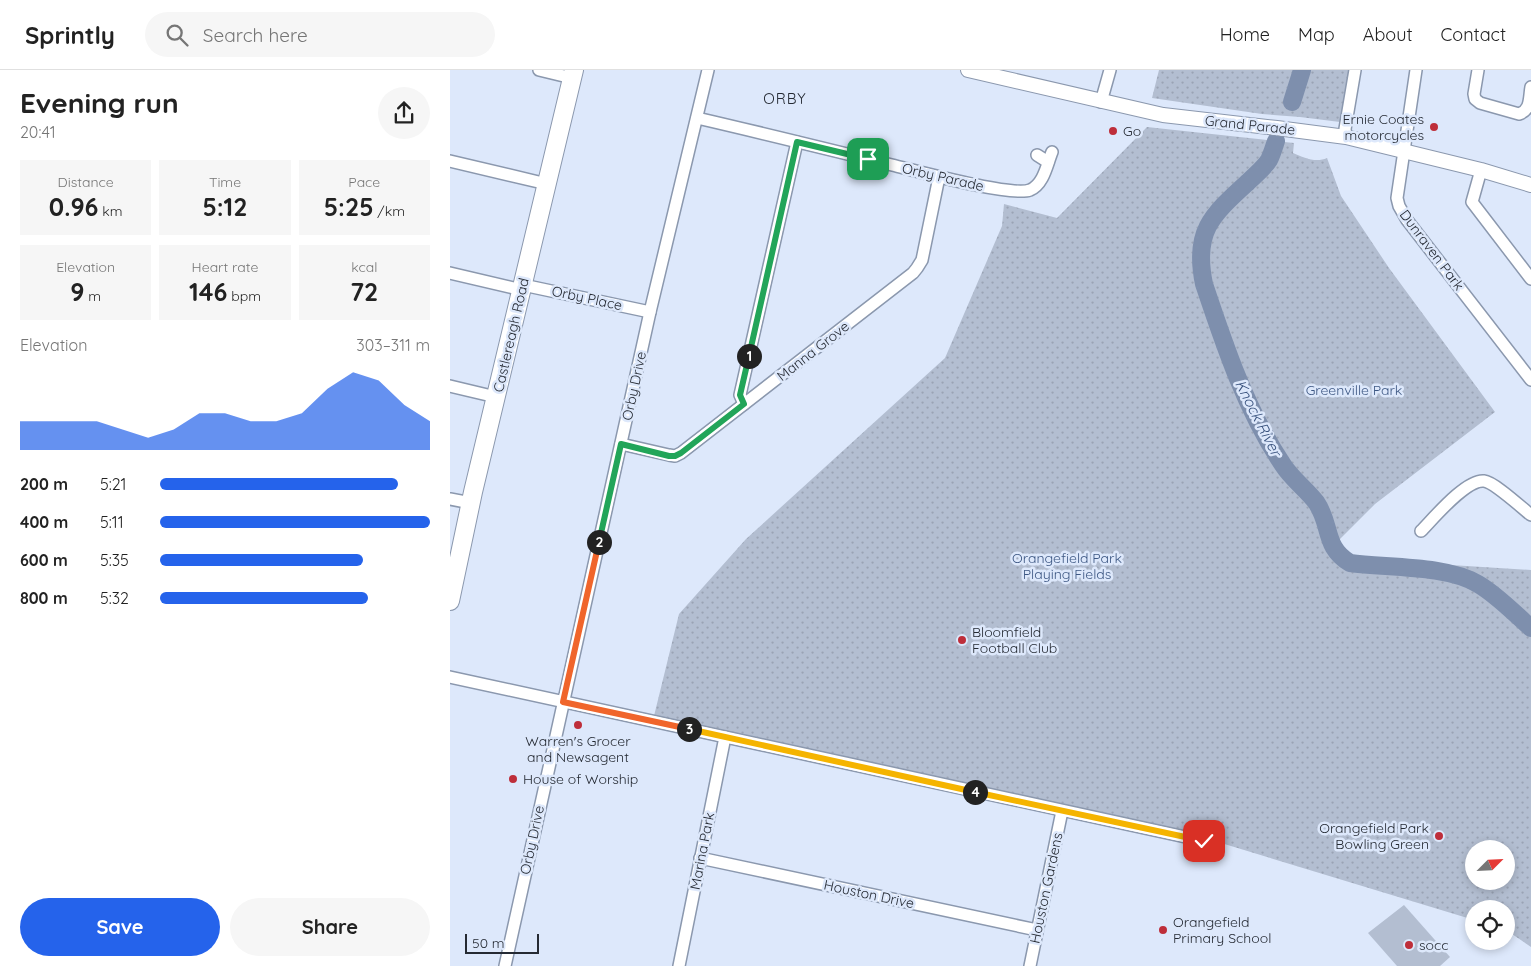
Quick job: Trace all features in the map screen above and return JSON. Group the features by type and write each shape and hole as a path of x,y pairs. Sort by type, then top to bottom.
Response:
{"main road":[{"name":"Castlereagh Road","path":"450,601 470,503 573,74"}],"street":[{"path":"539,70 573,74"},
{"name":"Orby Drive","path":"505,966 650,312 708,70"},
{"name":"Grand Parade","path":"968,70 1163,115 1346,137 1404,150 1531,185"},
{"path":"1101,102 1110,70"},
{"path":"1346,137 1355,70"},
{"name":"Dunraven Park","path":"1416,70 1398,198 1402,212 1531,380"},
{"path":"1478,70 1474,94 1475,99 1480,103 1519,114 1525,112 1528,107 1531,87"},
{"name":"Orby Parade","path":"696,118 939,176 1015,191 1028,191 1036,186 1044,176 1050,157 1037,155"},
{"path":"744,404 740,395 797,142"},
{"path":"450,160 547,184"},
{"path":"1481,170 1472,202 1531,279"},
{"name":"Manna Grove","path":"621,444 675,456 698,441 917,268 922,260 939,176"},
{"name":"Orby Place","path":"450,274 650,312"},
{"path":"450,386 496,397"},
{"path":"1421,531 1462,491 1476,481 1492,484 1531,515"},
{"path":"450,499 470,503"},
{"path":"450,677 1204,841"},
{"name":"Marina Park","path":"679,966 726,737"},
{"name":"Houston Gardens","path":"1030,966 1062,811"},
{"name":"Houston Drive","path":"700,858 1038,930"}],"green space":[{"path":"1159,70 1349,70 1340,122 1262,114 1152,98"},
{"name":"Orangefield Park Playing Fields","path":"1147,127 1294,143 1293,153 1314,160 1327,158 1341,196 1389,268 1495,412 1375,504 1337,542 1342,553 1356,559 1531,570 1531,947 1515,936 1515,900 1465,900 1465,917 1208,839 654,716 679,614 746,539 945,358 1002,226 1004,204 1057,218"},
{"name":"socc","path":"1404,905 1450,957 1440,966 1397,966 1368,933"}],"waterway":[{"name":"Knock River","path":"1292,102 1302,70"},
{"name":"Knock River","path":"1276,141 1265,166 1224,204 1215,215 1208,226 1201,250 1204,284 1237,378 1258,422 1287,470 1316,502 1332,543 1341,557 1350,563 1433,570 1465,578 1492,593 1531,628"}],"place":[{"name":"Ernie Coates motorcycles","path":"1434,127"},
{"name":"Go","path":"1113,131"},
{"name":"Bloomfield Football Club","path":"962,640"},
{"name":"Warren's Grocer and Newsagent","path":"578,725"},
{"name":"House of Worship","path":"513,779"},
{"name":"Orangefield Park Bowling Green","path":"1439,836"},
{"name":"Orangefield Primary School","path":"1163,930"},
{"name":"socc","path":"1409,945"}],"district":[{"name":"ORBY","path":"785,99"}],"route":[{"path":"868,159 797,142 740,395 744,404 698,441 675,456 621,444 563,702 1204,841"}],"park label":[{"name":"Greenville Park","path":"1354,390"}]}
